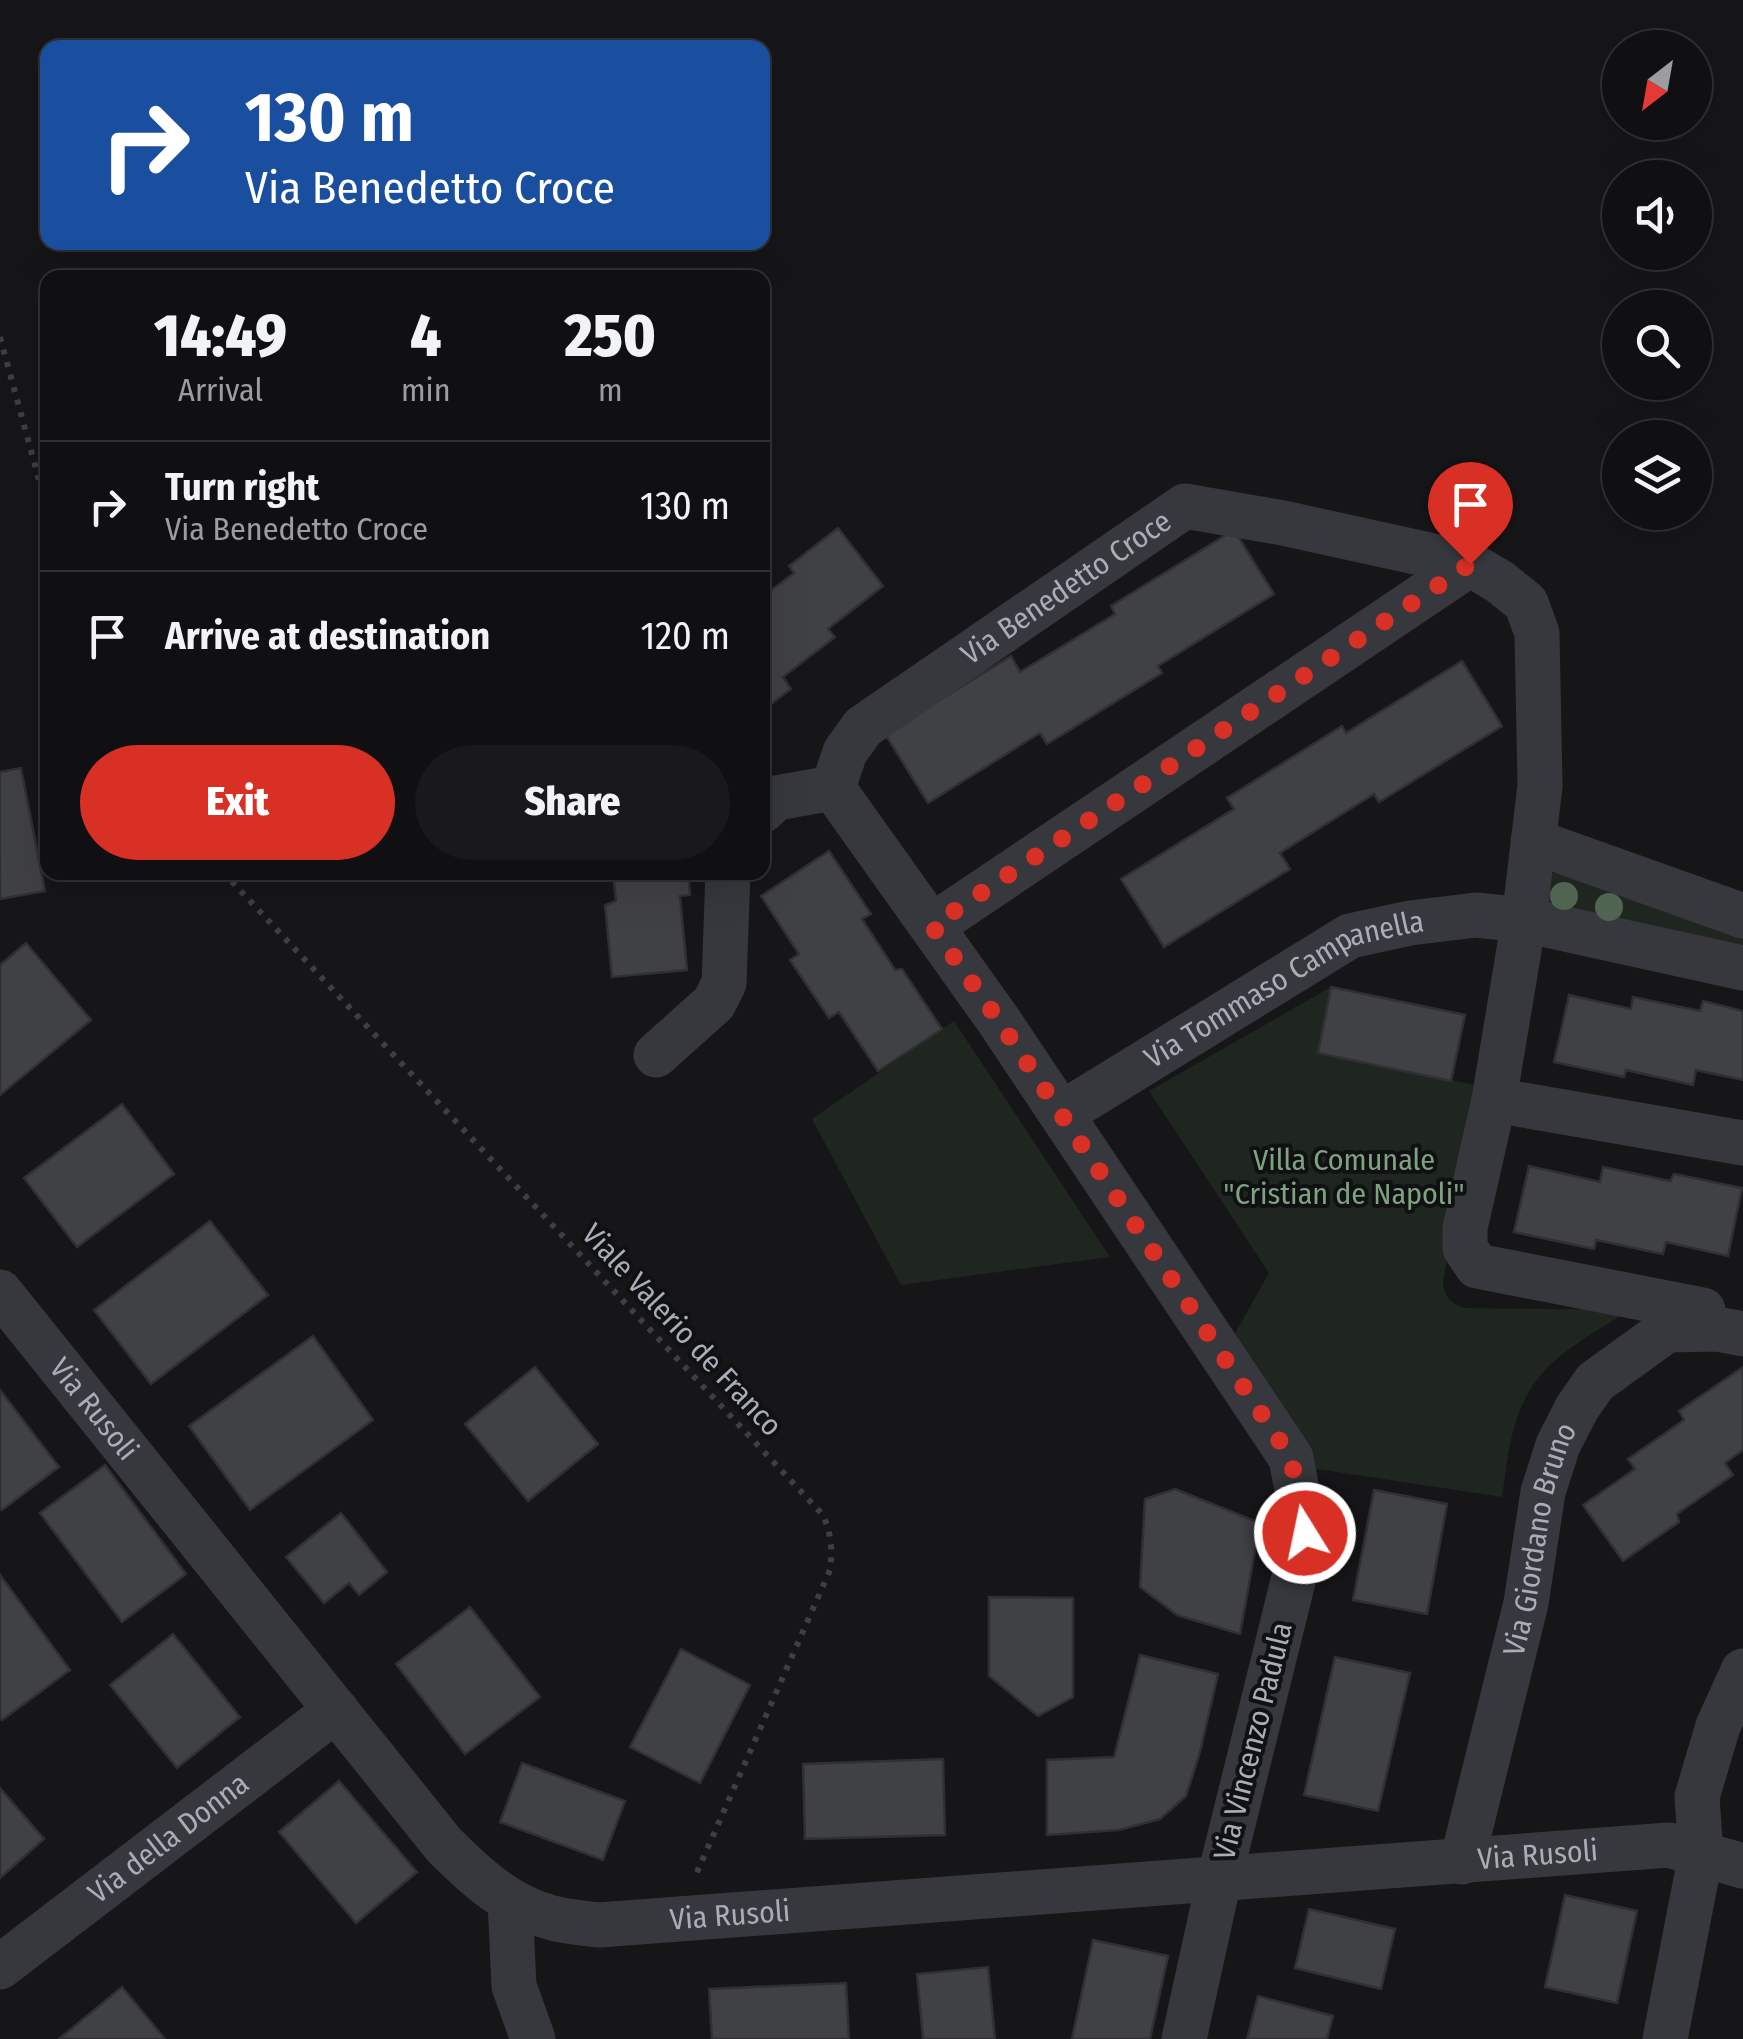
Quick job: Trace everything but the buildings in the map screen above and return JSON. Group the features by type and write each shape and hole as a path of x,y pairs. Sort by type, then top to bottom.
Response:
{"street":[{"name":"Via Benedetto Croce","path":"834,788 845,752 862,727 1184,506 1283,523 1470,564 1500,582 1526,603 1537,633 1540,786 1524,920 1494,1100 1464,1228 1465,1248 1478,1266 1703,1310"},
{"path":"932,926 1470,564"},
{"path":"770,804 776,798 834,788"},
{"name":"Via Vincenzo Padula","path":"834,788 1040,1073 1061,1114 1291,1458 1305,1533 1184,2039"},
{"path":"1533,841 1743,916"},
{"path":"656,1055 714,1002 724,983 728,880"},
{"name":"Via Tommaso Campanella","path":"1061,1114 1350,936 1410,922 1476,915 1524,920 1743,968"},
{"path":"1494,1100 1743,1143"},
{"name":"Via Rusoli","path":"7,1316 444,1845 475,1876 510,1901 552,1918 599,1925 1670,1845 1722,1860"},
{"name":"Via Giordano Bruno","path":"1462,1862 1526,1603 1542,1492 1558,1445 1577,1408 1595,1382 1666,1330 1717,1328 1743,1334"},
{"path":"1665,2039 1722,1860 1697,1797 1718,1726 1743,1670"},
{"name":"Via della Donna","path":"0,1967 336,1710"},
{"path":"510,1901 514,1986 534,2039"}],"path":[{"path":"0,337 40,483"},
{"name":"Viale Valerio de Franco","path":"230,880 823,1515 831,1541 830,1570 694,1880"}],"green space":[{"path":"1550,873 1743,930 1743,954 1545,908"},
{"name":"Villa Comunale \"Cristian de Napoli\"","path":"1331,987 1318,1053 1480,1086 1443,1281 1449,1299 1465,1308 1629,1310 1568,1351 1528,1393 1516,1421 1502,1497 1304,1467 1229,1344 1269,1273 1149,1091"},
{"path":"954,1021 1110,1257 901,1285 812,1119"}],"route":[{"path":"1305,1533 1291,1458 932,926 1470,564"}]}
